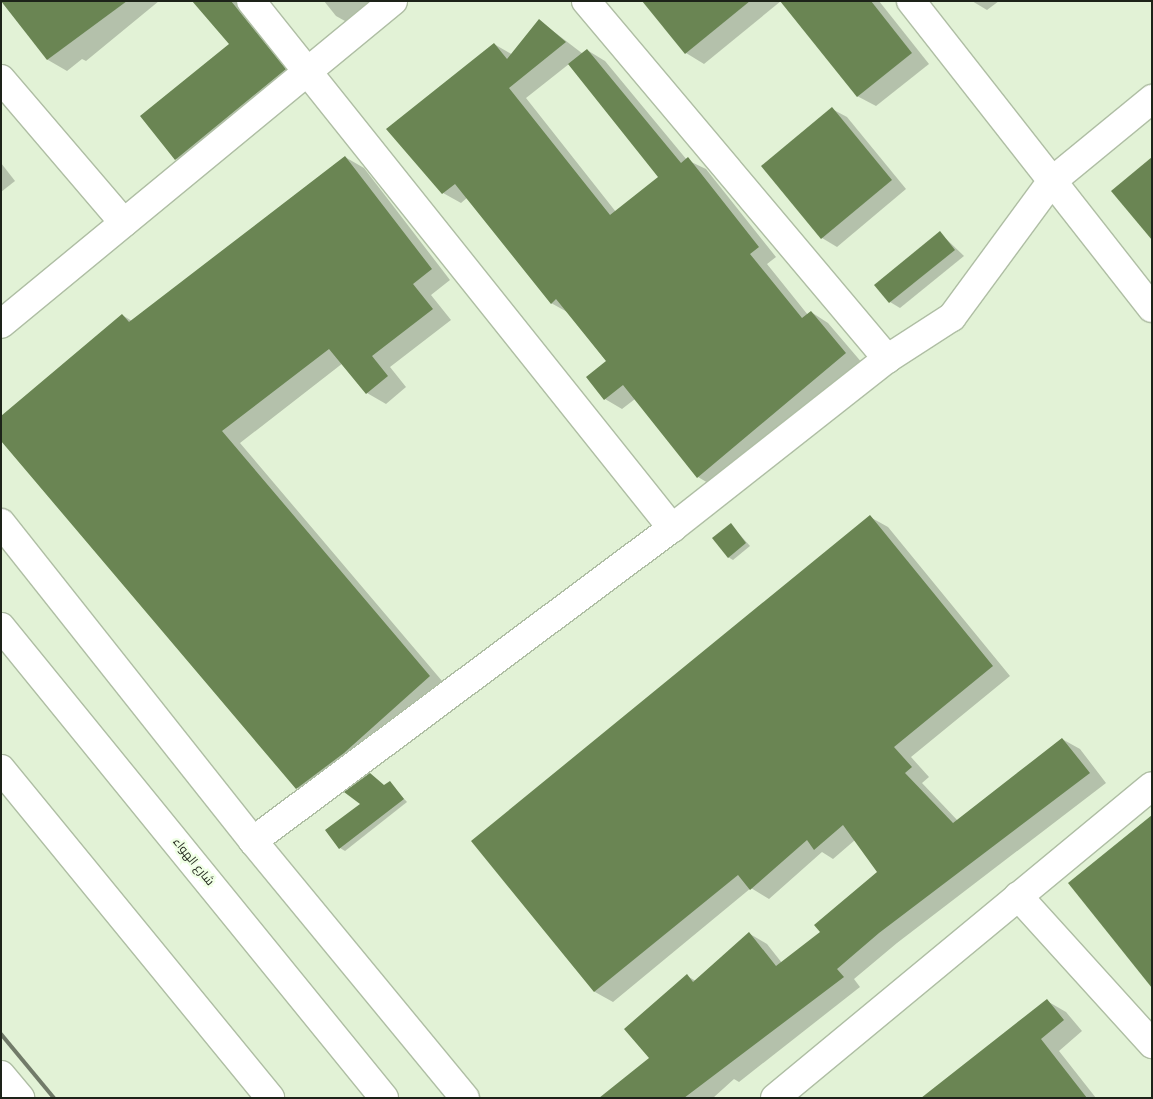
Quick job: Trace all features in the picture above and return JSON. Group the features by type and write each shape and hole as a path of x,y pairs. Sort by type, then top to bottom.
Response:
{"main road":[{"path":"251,1 672,528"},
{"path":"1,324 393,1"},
{"path":"586,1 887,359"},
{"path":"912,1 1051,182 1152,308"},
{"path":"1,79 124,223"},
{"path":"253,841 672,528 887,359 952,317 1051,182 1152,99"},
{"path":"1,522 253,841 465,1098"},
{"name":"شارع الهواء","path":"1,627 384,1098"},
{"path":"1,769 270,1098"},
{"path":"774,1098 1152,786"},
{"path":"1018,896 1152,1044"},
{"path":"1,1075 20,1098"}],"building":[{"path":"1,1 127,1 47,60"},
{"path":"192,1 231,1 286,69 175,160 140,116 229,44"},
{"path":"642,1 750,1 685,54"},
{"path":"780,1 871,1 912,53 857,97"},
{"path":"539,19 566,42 509,88 610,215 658,177 568,64 587,49 681,163 688,157 759,247 750,254 802,318 811,311 846,353 697,478 623,385 604,400 586,377 606,361 556,299 551,304 455,184 442,194 386,129 494,43 507,59"},
{"path":"832,107 892,180 821,239 761,166"},
{"path":"345,156 432,269 413,284 433,309 372,356 388,376 366,394 329,349 222,431 430,676 344,753 296,789 1,441 1,416 122,314 129,322"},
{"path":"1152,157 1152,240 1111,191"},
{"path":"940,231 955,250 889,303 874,285"},
{"path":"870,515 993,666 894,747 912,767 905,773 953,823 1062,738 1090,773 879,933 837,969 844,977 684,1098 599,1098 649,1058 624,1029 687,974 693,982 749,932 776,966 820,932 814,925 877,872 843,825 814,850 807,840 750,890 738,875 594,992 471,841"},
{"path":"731,523 746,543 728,558 712,538"},
{"path":"370,773 384,785 390,781 404,799 339,849 325,830 360,804 344,792"},
{"path":"1152,815 1152,988 1068,883"},
{"path":"1047,999 1064,1020 1041,1039 1087,1098 921,1098"}],"railway":[{"path":"1,1034 54,1098"}]}
